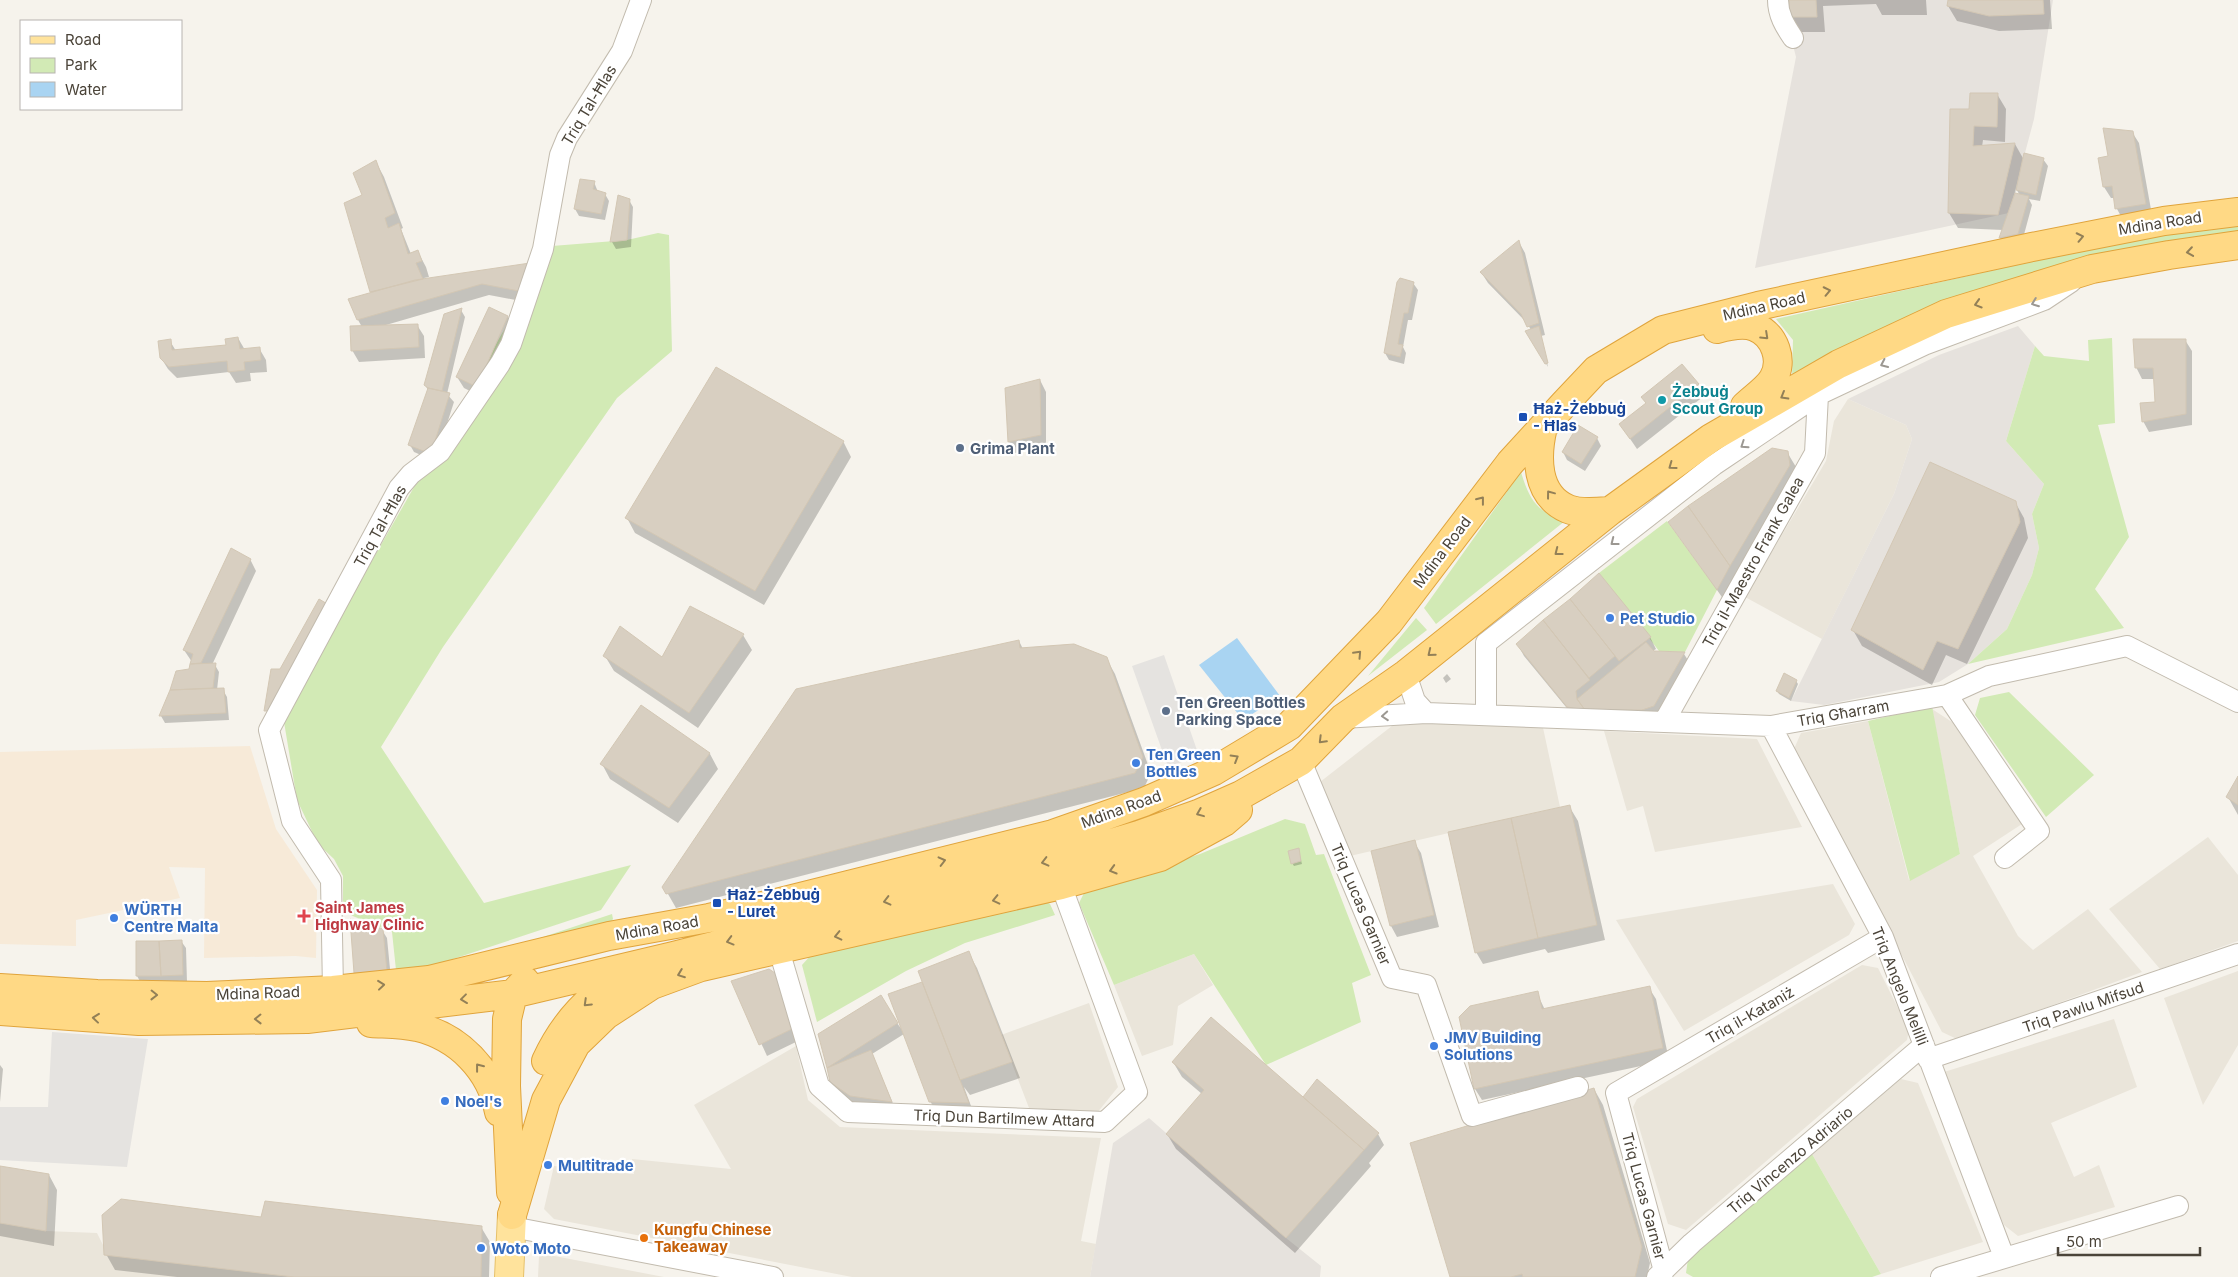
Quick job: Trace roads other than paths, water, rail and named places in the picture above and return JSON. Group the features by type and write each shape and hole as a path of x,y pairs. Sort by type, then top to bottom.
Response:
{"highway":[{"name":"Mdina Road","path":"0,988 97,994 207,996 332,990 430,980 609,936 629,934 776,903 1053,834 1144,802 1214,771 1289,726 1389,622 1510,463 1542,427 1596,370 1662,330 1758,306 2086,236 2164,221 2238,212"},
{"name":"Mdina Road","path":"0,1011 139,1021 307,1019 511,997 1058,858 1121,840 1198,814 1241,796 1301,761 1343,718 1406,674 1610,511 1711,438 1838,364 1946,314 2092,269 2238,245"},
{"path":"1564,404 1650,354 1728,326 1755,327 1770,337 1778,358 1773,379 1711,438"},
{"path":"1542,427 1538,449 1538,469 1550,496 1569,509 1582,512 1610,511"},
{"path":"512,1221 546,1100 576,1044 606,1015 652,985 700,967 1061,885 1160,857 1224,822 1275,776"},
{"path":"512,1221 506,1070 506,1018 511,997 527,978 568,959 776,903"},
{"path":"512,1221 528,1106 542,1068 562,1032 581,1009 600,992 622,977 658,959"},
{"path":"307,1019 417,1027 451,1041 472,1058 491,1084 496,1100 512,1221"}],"main road":[{"path":"509,1277 512,1221"}],"street":[{"name":"Triq Tal-Ħlas","path":"332,990 332,880 292,821 269,730 399,488 411,474 440,452 500,364 510,344 543,249 560,155 567,138 622,51 641,0"},
{"path":"1778,0 1778,9 1793,38"},
{"path":"1486,715 1486,643 1714,466 1818,395 1924,345 2044,300 2092,269"},
{"name":"Triq il-Maestro Frank Galea","path":"1664,722 1815,453 1818,395"},
{"name":"Triq Għarram","path":"1343,718 1426,713 1771,726 1947,694 1989,676 2127,646 2238,702"},
{"path":"1406,674 1415,701 1426,713"},
{"path":"1947,694 2040,831 2005,858"},
{"name":"Triq Angelo Melilli","path":"1771,726 1883,937 2004,1257"},
{"name":"Triq Lucas Garnier","path":"1301,761 1392,978 1426,985 1472,1116 1578,1087"},
{"name":"Triq Dun Bartilmew Attard","path":"779,950 819,1086 848,1112 1105,1122 1137,1092 1061,885"},
{"name":"Triq il-Kataniż","path":"1616,1093 1883,937"},
{"name":"Triq Pawlu Mifsud","path":"1926,1052 2238,954"},
{"name":"Triq Vincenzo Adriario","path":"1660,1274 1692,1243 1926,1052"},
{"name":"Triq Lucas Garnier","path":"1616,1093 1660,1274"},
{"path":"1941,1277 2178,1206"},
{"path":"512,1221 772,1277"}],"water":[{"path":"1237,638 1280,696 1243,720 1199,665"}],"place":[{"name":"Żebbuġ Scout Group","path":"1662,400"},
{"name":"Ħaż-Żebbuġ - Ħlas","path":"1523,417"},
{"name":"Grima Plant","path":"960,448"},
{"name":"Pet Studio","path":"1610,618"},
{"name":"Ten Green Bottles Parking Space","path":"1166,711"},
{"name":"Ten Green Bottles","path":"1136,763"},
{"name":"Ħaż-Żebbuġ - Luret","path":"717,903"},
{"name":"Saint James Highway Clinic","path":"304,916"},
{"name":"WÜRTH Centre Malta","path":"114,918"},
{"name":"JMV Building Solutions","path":"1434,1046"},
{"name":"Noel's","path":"445,1101"},
{"name":"Multitrade","path":"548,1165"},
{"name":"Kungfu Chinese Takeaway","path":"644,1238"},
{"name":"Woto Moto","path":"481,1248"}]}
